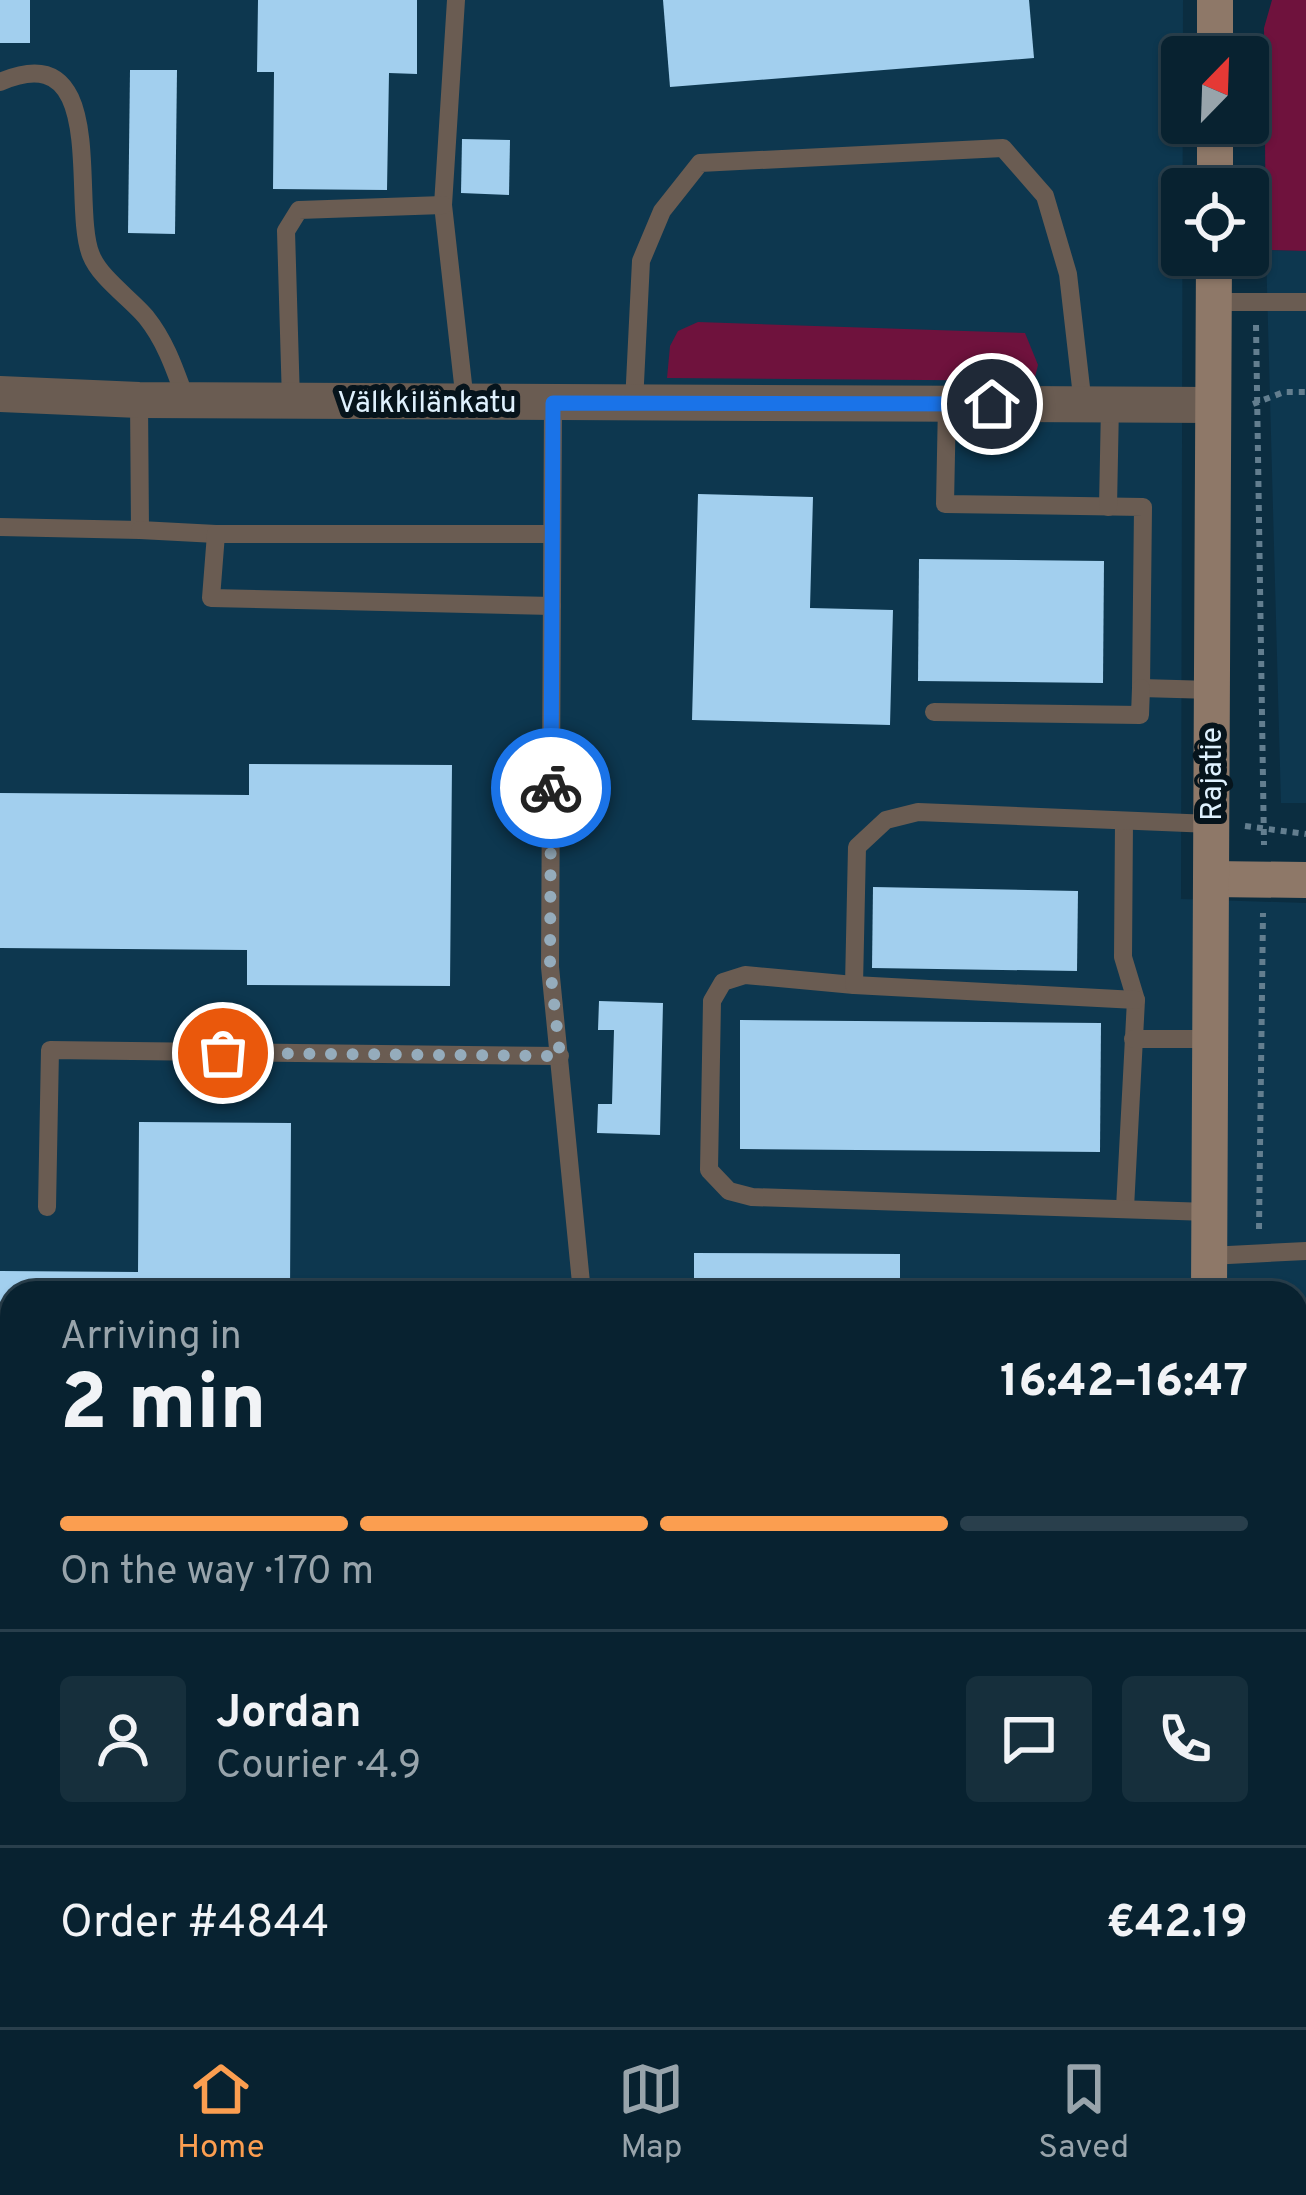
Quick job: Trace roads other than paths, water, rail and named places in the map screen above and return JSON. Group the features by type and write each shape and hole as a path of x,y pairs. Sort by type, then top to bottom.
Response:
{"street":[{"path":"1215,36 1216,0"},
{"name":"Rajatie","path":"1209,1281 1214,276"},
{"name":"Välkkilänkatu","path":"0,394 139,400 1214,405"},
{"path":"1211,879 1306,880"}],"lane":[{"path":"456,0 443,205 465,402"},
{"path":"0,82 28,73 62,86 80,114 92,259 165,342 186,400"},
{"path":"634,403 641,261 662,211 700,163 1003,148 1045,196 1068,274 1096,405 1108,506"},
{"path":"291,401 286,231 299,210 443,205"},
{"path":"1214,302 1306,302"},
{"path":"139,400 140,530"},
{"path":"553,403 550,967 581,1281"},
{"path":"934,712 1140,715 1143,507 945,504 947,404"},
{"path":"0,527 216,534 552,534"},
{"path":"216,534 211,598 552,606"},
{"path":"1141,688 1212,690"},
{"path":"854,985 857,847 886,820 918,812 1211,824"},
{"path":"1124,822 1123,956 1136,1000 1125,1208"},
{"path":"1136,1000 745,975 722,982 712,1001 709,1169 729,1191 752,1197 1209,1212"},
{"path":"1132,1039 1210,1039"},
{"path":"47,1207 50,1050 560,1056"},
{"path":"1209,1256 1306,1251"}]}
